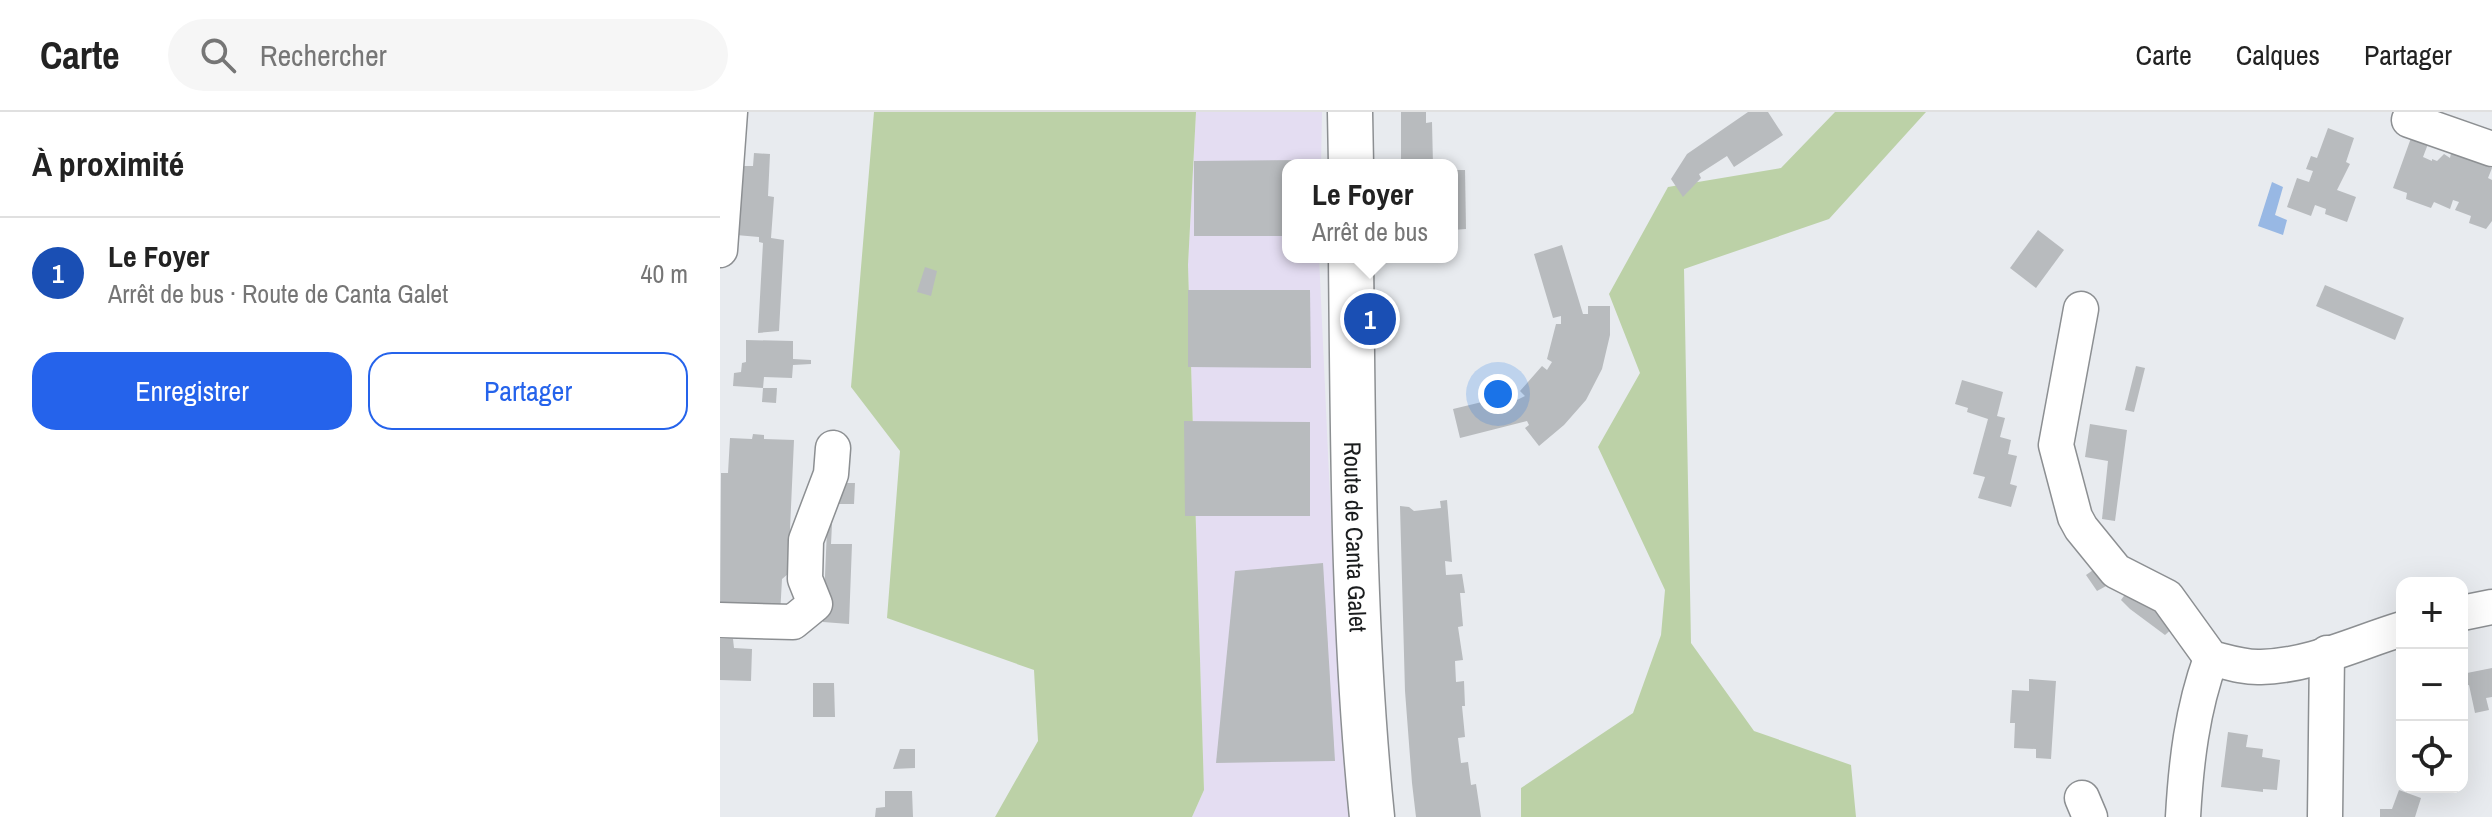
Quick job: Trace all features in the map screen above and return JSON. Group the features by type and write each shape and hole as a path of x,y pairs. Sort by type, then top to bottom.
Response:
{"main road":[{"path":"1350,112 1351,159"},
{"name":"Route de Canta Galet","path":"1351,263 1358,596 1363,728 1372,817"}],"street":[{"path":"720,250 730,112"},
{"path":"2409,120 2492,149"},
{"path":"2081,309 2056,445 2075,517 2116,571 2167,597 2211,658 2258,667 2302,661 2396,631"},
{"path":"720,620 793,622 815,604 805,579 806,540 831,474 833,448"},
{"path":"2468,612 2492,607"},
{"path":"2325,817 2327,653"},
{"path":"2183,817 2193,720 2200,687 2211,658"}],"shaded area":[{"path":"1196,112 1322,112 1321,159 1282,159 1282,263 1319,263 1335,605 1351,817 1192,817 1204,790 1188,265"}],"green space":[{"path":"874,112 1196,112 1188,265 1204,790 1192,817 995,817 1038,741 1034,670 887,618 900,451 851,387"},
{"path":"1835,112 1926,112 1829,219 1684,269 1691,643 1754,731 1851,765 1856,817 1521,817 1521,788 1633,713 1661,635 1665,590 1598,447 1640,373 1609,294 1668,187 1781,168"}],"water":[{"path":"2272,182 2283,187 2275,215 2287,220 2283,235 2258,226"}],"building":[{"path":"1401,112 1426,112 1426,123 1432,122 1433,159 1401,159"},
{"path":"1748,112 1768,112 1783,135 1734,167 1727,156 1699,174 1701,178 1683,197 1671,179 1687,154"},
{"path":"2328,128 2354,138 2346,162 2350,164 2337,190 2356,197 2347,222 2325,214 2326,209 2315,205 2311,216 2287,207 2297,178 2309,182 2313,171 2306,169 2311,156 2317,158"},
{"path":"2411,138 2428,144 2423,157 2432,161 2437,161 2444,154 2450,158 2451,153 2492,168 2488,178 2492,180 2492,221 2486,229 2469,223 2471,216 2455,210 2459,202 2453,200 2450,209 2434,202 2431,208 2406,199 2407,193 2393,188"},
{"path":"754,153 770,154 768,196 774,197 771,238 784,240 779,331 758,333 763,243 759,242 759,237 736,235 741,166 753,166"},
{"path":"1282,160 1282,236 1194,236 1194,161"},
{"path":"1458,170 1465,170 1466,229 1458,230"},
{"path":"2038,230 2064,250 2036,288 2010,268"},
{"path":"1562,245 1583,314 1588,314 1588,306 1610,306 1610,335 1602,369 1586,400 1564,425 1539,446 1525,428 1529,425 1527,421 1460,438 1453,409 1515,394 1517,400 1525,396 1520,391 1542,366 1547,370 1552,362 1547,359 1556,324 1561,324 1561,316 1553,318 1534,254"},
{"path":"925,267 937,271 931,296 917,292"},
{"path":"2325,285 2404,318 2395,340 2316,306"},
{"path":"1188,290 1310,290 1311,368 1188,367"},
{"path":"746,340 793,341 793,359 811,360 811,364 793,365 792,378 764,377 763,388 733,386 734,373 741,372 742,363 746,362"},
{"path":"2136,366 2145,368 2134,412 2125,410"},
{"path":"1962,380 2003,392 1997,416 2005,418 2000,437 2011,440 2008,454 2017,456 2010,484 2017,486 2011,507 1978,498 1985,477 1973,474 1988,419 1955,404"},
{"path":"763,388 777,388 776,403 762,402"},
{"path":"1184,421 1310,422 1310,516 1185,516"},
{"path":"2090,424 2127,430 2115,521 2102,519 2108,461 2085,457"},
{"path":"753,434 764,435 764,439 794,440 788,574 782,579 780,615 720,613 721,473 728,473 730,438 752,439"},
{"path":"829,483 855,483 854,504 833,504 831,544 852,544 849,624 823,622"},
{"path":"1447,500 1452,562 1445,561 1446,575 1462,574 1465,593 1460,593 1463,626 1458,627 1463,660 1455,661 1456,682 1464,681 1465,706 1462,706 1465,737 1458,738 1461,763 1468,762 1471,785 1476,784 1481,817 1416,817 1412,783 1405,691 1400,506 1414,511 1441,508 1440,501"},
{"path":"1323,563 1335,761 1216,763 1235,571"},
{"path":"2096,568 2108,585 2097,591 2086,575"},
{"path":"2129,589 2161,607 2174,627 2165,635 2130,609 2121,600"},
{"path":"720,639 733,639 734,648 752,649 751,681 720,680"},
{"path":"2492,668 2492,697 2486,698 2489,710 2475,713 2468,673"},
{"path":"2029,679 2056,681 2051,759 2036,758 2036,749 2014,748 2015,723 2010,723 2012,690 2029,691"},
{"path":"813,683 834,683 835,717 813,717"},
{"path":"2228,732 2248,735 2246,747 2263,749 2262,757 2280,760 2277,790 2263,789 2263,792 2221,787"},
{"path":"900,749 915,749 915,768 893,769"},
{"path":"885,791 912,791 913,817 875,817 876,808 885,807"},
{"path":"2398,793 2421,798 2415,817 2380,817 2380,809 2392,809"}],"place":[{"name":"Le Foyer","path":"1370,319"}]}
